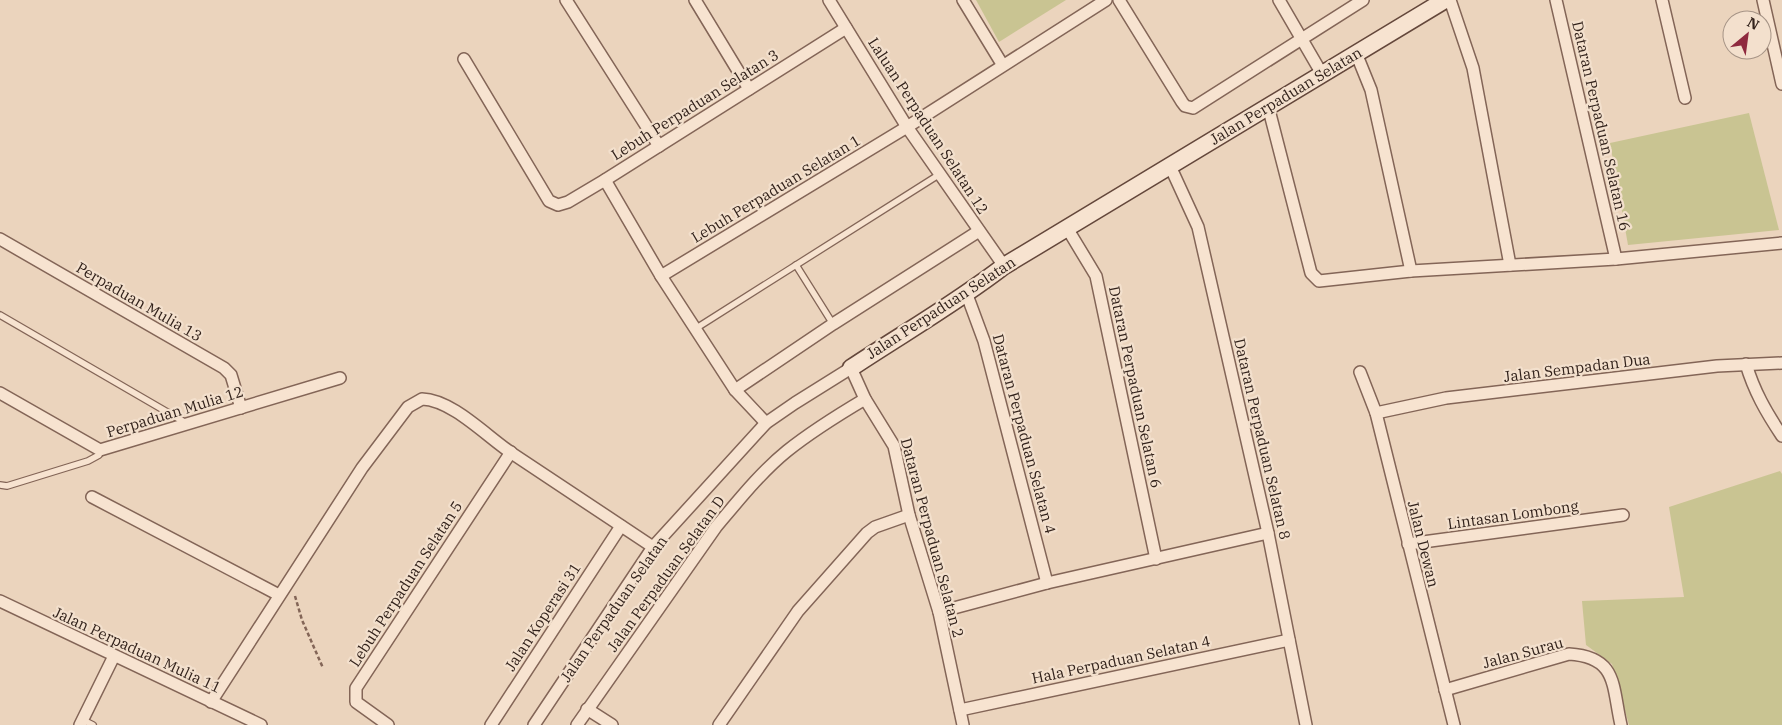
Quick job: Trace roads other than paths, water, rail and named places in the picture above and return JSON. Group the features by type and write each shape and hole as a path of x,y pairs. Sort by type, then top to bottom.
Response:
{"street":[{"path":"566,0 659,146"},
{"path":"695,0 749,89"},
{"name":"Laluan Perpaduan Selatan 12","path":"829,0 907,127 1004,266"},
{"path":"963,0 1002,64"},
{"name":"Lebuh Perpaduan Selatan 1","path":"661,276 907,127 1002,64 1106,0"},
{"path":"1119,0 1182,102 1189,108 1197,106 1363,0"},
{"path":"1279,0 1303,38 1322,74"},
{"name":"Jalan Perpaduan Selatan","path":"534,725 654,547 766,423 906,331 967,295 1004,266 1445,0"},
{"path":"1450,0 1474,68 1510,265"},
{"name":"Dataran Perpaduan Selatan 16","path":"1556,0 1616,259"},
{"path":"1662,0 1685,98"},
{"path":"1763,0 1782,84"},
{"name":"Lebuh Perpaduan Selatan 3","path":"464,59 550,201 558,205 568,202 605,180 846,28"},
{"path":"1356,53 1371,90 1411,271"},
{"path":"1268,106 1311,273 1319,282 1411,271 1616,259 1782,243"},
{"name":"Dataran Perpaduan Selatan 8","path":"1170,166 1198,227 1268,533 1306,725"},
{"path":"605,180 661,276 735,390 766,423"},
{"name":"Dataran Perpaduan Selatan 6","path":"1067,228 1096,276 1156,560"},
{"path":"735,390 833,324 979,231"},
{"name":"Perpaduan Mulia 13","path":"0,239 224,368 231,375 241,408"},
{"name":"Dataran Perpaduan Selatan 4","path":"967,295 984,341 1047,583"},
{"name":"Jalan Sempadan Dua","path":"1376,413 1446,398 1746,364 1782,363"},
{"path":"1746,364 1752,385 1762,407 1782,436"},
{"name":"Dataran Perpaduan Selatan 2","path":"851,368 865,399 894,446 909,515 939,612 963,725"},
{"name":"Jalan Dewan","path":"1360,372 1376,413 1454,725"},
{"name":"Perpaduan Mulia 12","path":"0,392 100,450 340,378"},
{"path":"211,702 362,468 400,416 414,402 422,398 439,402 654,547"},
{"name":"Jalan Perpaduan Selatan D","path":"577,725 716,527 739,500 786,452 865,399"},
{"name":"Lebuh Perpaduan Selatan 5","path":"388,725 356,702 356,688 511,452"},
{"path":"92,497 279,595"},
{"path":"719,725 798,611 867,533 875,527 909,515"},
{"name":"Lintasan Lombong","path":"1408,544 1622,515"},
{"name":"Jalan Koperasi 31","path":"491,725 621,526"},
{"path":"939,612 1047,583 1156,560 1268,533"},
{"name":"Jalan Perpaduan Mulia 11","path":"0,601 261,725"},
{"name":"Hala Perpaduan Selatan 4","path":"960,710 1288,640"},
{"name":"Jalan Surau","path":"1445,690 1569,654 1584,655 1597,660 1608,671 1620,725"},
{"path":"85,723 114,656"},
{"path":"588,709 612,725"}],"lane":[{"path":"696,329 940,174"},
{"path":"796,265 833,324"},
{"path":"0,315 187,424"},
{"path":"0,485 7,486 88,461 99,455 100,450"}]}
